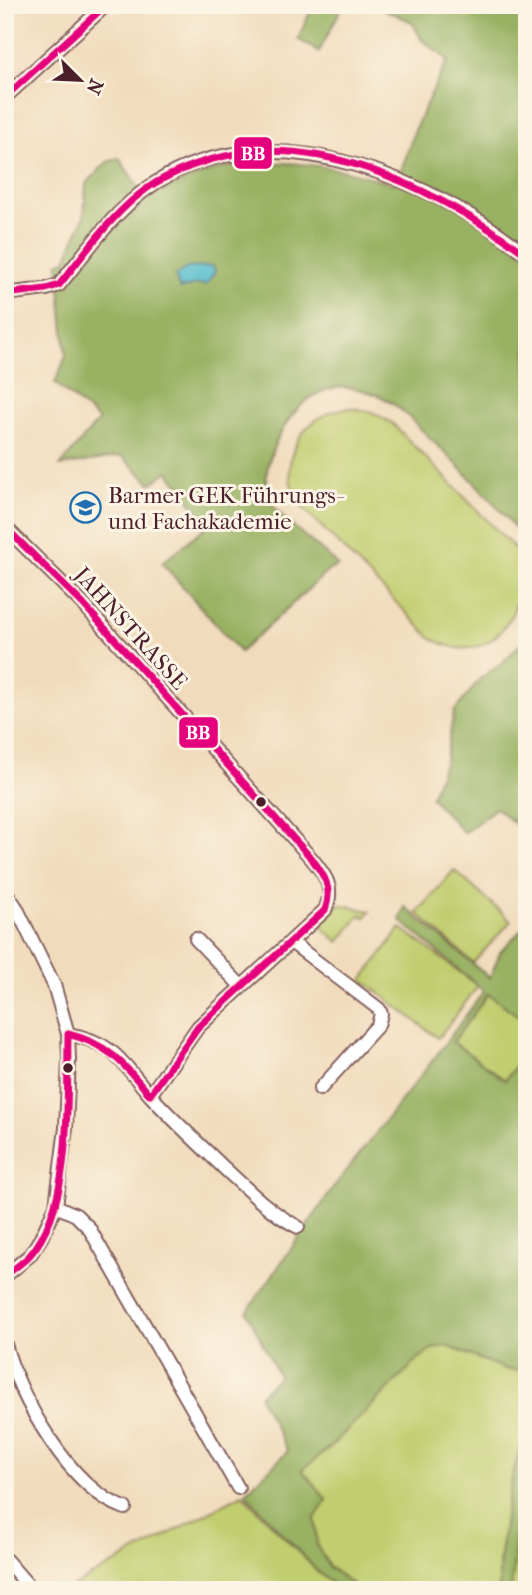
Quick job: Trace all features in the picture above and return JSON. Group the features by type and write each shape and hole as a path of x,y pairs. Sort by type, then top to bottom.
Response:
{"street":[{"path":"5,97 106,5"},
{"path":"5,294 59,285 114,217 167,176 217,159 258,153 330,159 386,175 469,215 527,255"},
{"name":"JAHNSTRASSE","path":"5,527 107,631 326,876 330,888 325,910 291,942"},
{"path":"5,891 16,907 54,985 68,1034 66,1128 56,1206 30,1255 5,1276"},
{"path":"196,939 241,986"},
{"path":"150,1094 198,1027 291,942 379,1009 381,1014 378,1025 320,1089"},
{"path":"68,1034 111,1049 177,1124 254,1196 281,1218 298,1227"},
{"path":"56,1206 76,1214 89,1228 239,1488"},
{"path":"5,1343 23,1389 53,1445 83,1478 104,1496 125,1508"},
{"path":"5,1559 32,1590"}],"green space":[{"path":"313,5 343,5 319,52 298,39"},
{"path":"375,5 527,5 527,543 468,476 399,408 362,390 335,388 320,392 293,414 274,446 268,463 267,495 287,521 338,566 329,570 240,652 162,563 208,525 168,471 151,484 122,456 60,466 99,420 55,383 66,356 58,263 66,260 84,217 86,184 107,162 119,158 146,199 215,170 259,163 318,166 394,184 418,123 448,60 422,40 412,22"},
{"path":"351,408 372,412 392,423 518,552 521,574 512,615 501,631 487,642 470,648 451,647 430,637 299,504 292,488 290,472 297,441 319,418 334,411"},
{"path":"527,637 527,834 496,808 464,833 431,797 445,761 454,712 480,679 504,661"},
{"path":"454,870 511,921 473,963 417,913"},
{"path":"338,904 370,911 365,918 361,914 339,942 320,926"},
{"path":"405,907 490,978 500,952 527,924 527,1022 488,994 453,1042 505,1080 527,1051 527,1371 505,1369 447,1346 434,1348 418,1359 327,1450 302,1470 327,1500 315,1518 317,1545 329,1567 360,1590 340,1590 317,1571 245,1493 288,1451 259,1396 279,1376 247,1312 336,1184 484,991 400,920"},
{"path":"401,928 478,986 438,1038 362,980"},
{"path":"488,994 527,1022 527,1051 505,1080 453,1042"},
{"path":"447,1346 505,1369 527,1371 527,1425 507,1504 499,1562 499,1590 360,1590 329,1567 317,1545 315,1518 302,1470 327,1450 418,1359 434,1348"},
{"path":"527,1425 527,1487 517,1532 511,1590 499,1590 507,1506"},
{"path":"527,1487 527,1590 511,1590 517,1532"},
{"path":"242,1494 317,1571 340,1590 66,1590"}],"water":[{"path":"213,266 215,272 206,285 198,284 180,289 175,276 187,268"}],"transit line":[{"name":"BB","path":"5,97 106,5"},
{"name":"BB","path":"5,294 59,285 123,208 149,187 191,166 235,154 279,152 324,157 368,168 452,206 527,255"},
{"name":"BB","path":"5,527 83,604 312,859 324,877 328,889 325,910 198,1027 150,1095 115,1057 94,1043 68,1034 65,1149 54,1209 44,1234 30,1255 5,1276"}],"place":[{"name":"Barmer GEK Führungs- und Fachakademie","path":"85,508"}]}
